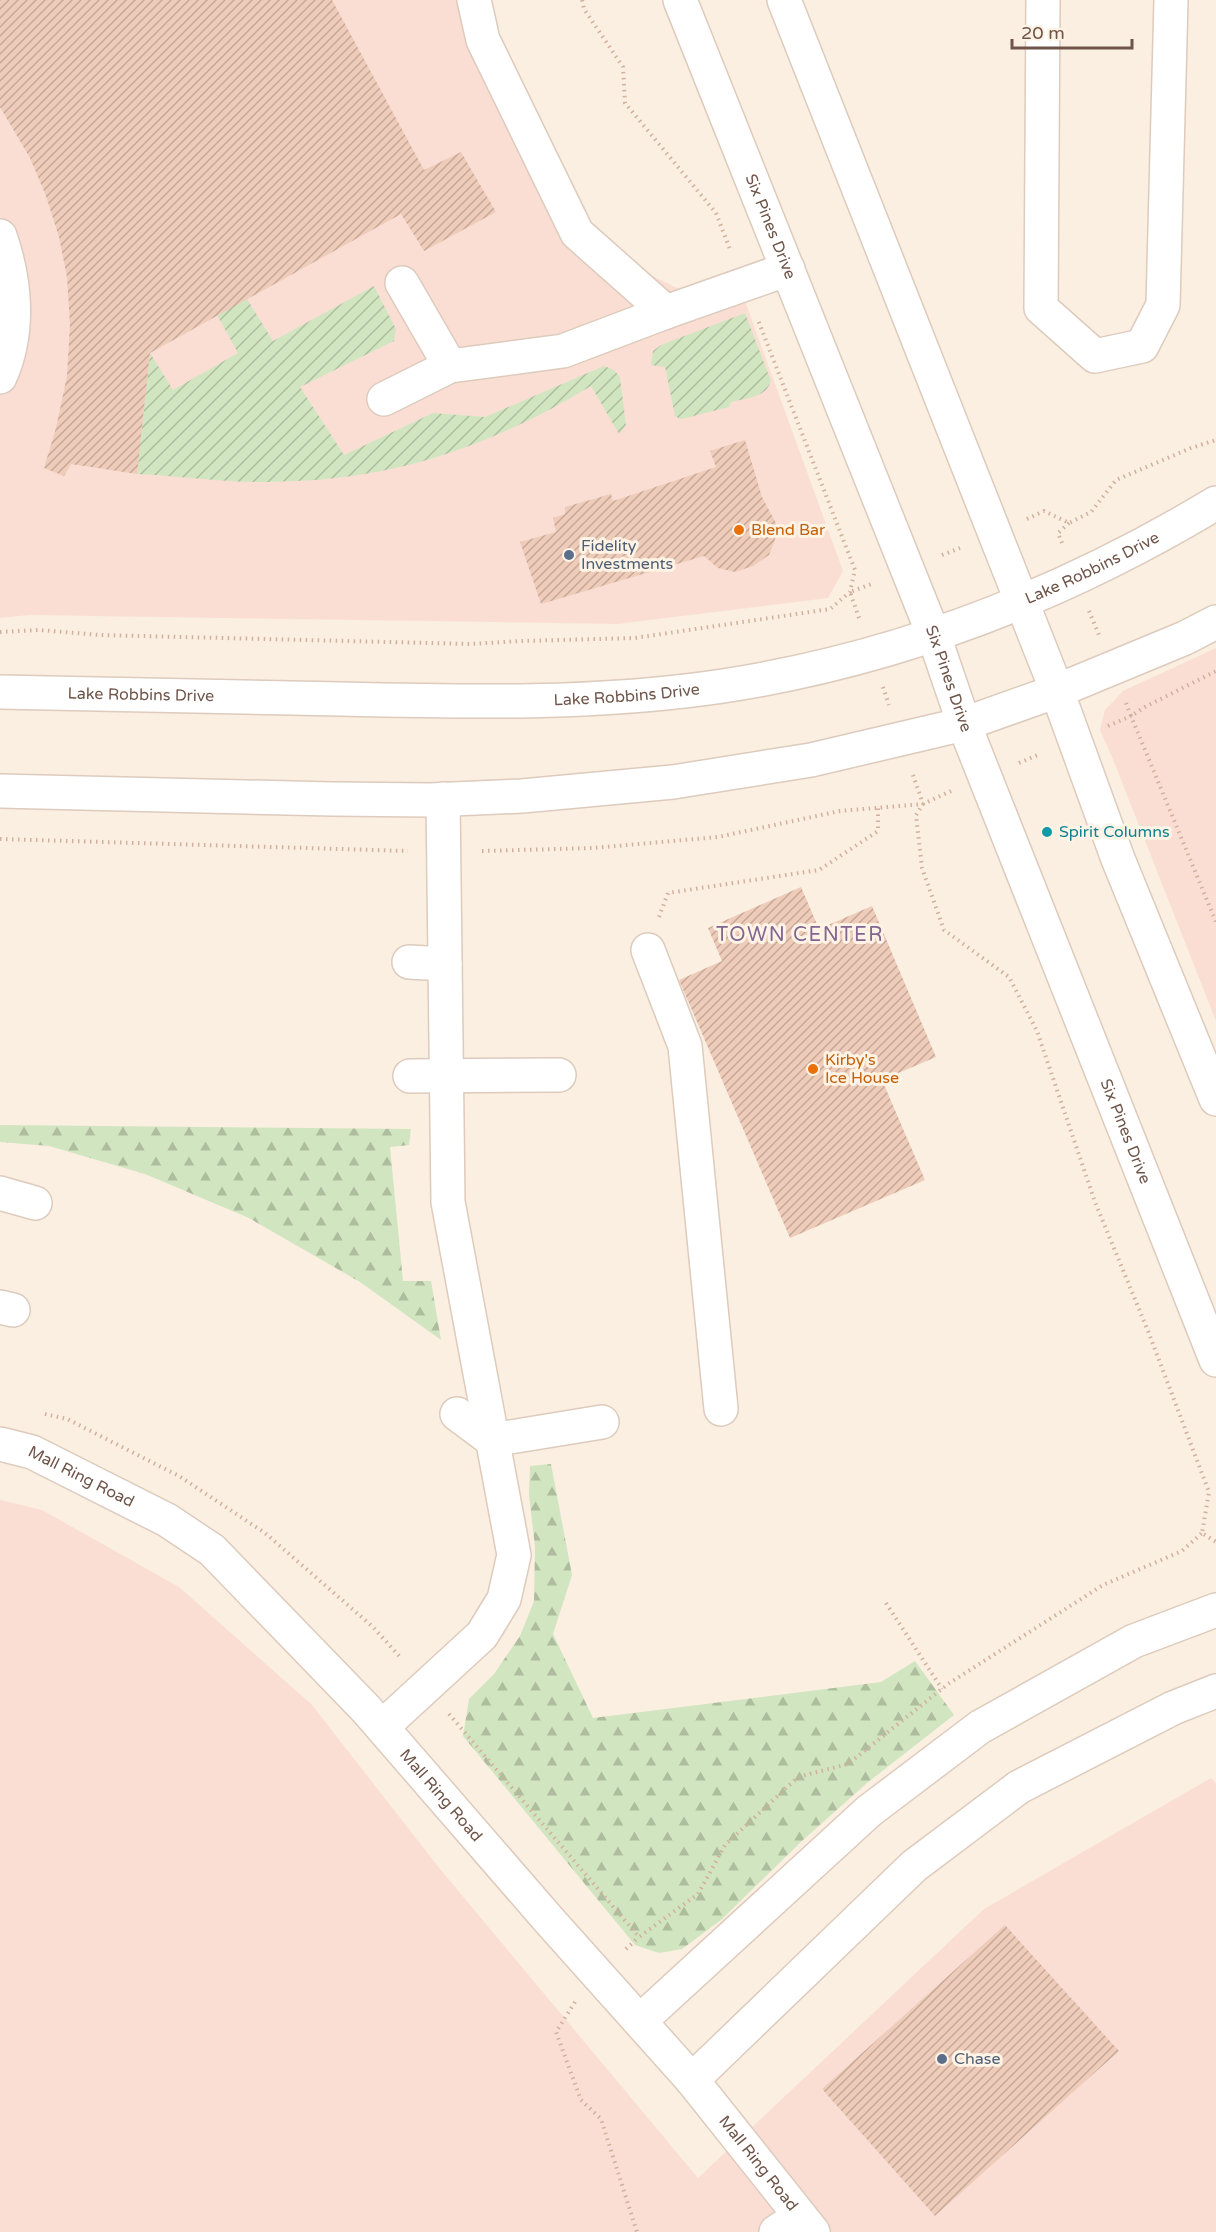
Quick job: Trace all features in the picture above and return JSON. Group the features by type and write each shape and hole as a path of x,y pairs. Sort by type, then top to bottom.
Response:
{"street":[{"path":"474,0 483,40 577,233 666,312"},
{"name":"Six Pines Drive","path":"680,0 934,636 964,724 1216,1359"},
{"path":"784,0 1057,691 1118,859 1216,1098"},
{"path":"1043,0 1041,308 1095,356 1142,346 1163,305 1171,0"},
{"path":"0,236 9,260 14,313 9,357 0,377"},
{"path":"384,399 450,366 563,351 788,269"},
{"path":"402,284 450,366"},
{"name":"Lake Robbins Drive","path":"0,692 472,702 572,701 652,695 724,686 799,672 934,636 1021,602 1110,563 1216,503"},
{"path":"0,790 333,799 443,799 522,796 673,782 812,760 964,724 1057,691 1185,638 1216,622"},
{"path":"382,1727 482,1635 485,1607 504,1599 514,1555 448,1202 443,799"},
{"path":"648,950 685,1046 721,1409"},
{"path":"409,962 445,964"},
{"path":"410,1076 559,1075"},
{"path":"0,1193 34,1203"},
{"path":"457,1414 492,1440 602,1422"},
{"name":"Mall Ring Road","path":"0,1444 32,1452 167,1520 212,1550 382,1727 692,2080 797,2227"},
{"path":"640,2022 869,1811 980,1727 1134,1641 1216,1610"},
{"path":"692,2080 914,1866 1019,1787 1173,1708 1216,1691"}],"path":[{"path":"582,0 584,9 623,68 625,103 716,213 855,570 850,592 923,804"},
{"path":"0,632 39,630 99,635 471,645 521,641 635,638 830,609 850,592 994,535 1044,511 1069,523 1091,512 1116,480 1191,448 1216,440"},
{"path":"637,2232 602,2119 581,2100 556,2032 569,2007 639,1937 698,1894 725,1845 798,1777 848,1764 942,1689 1104,1585 1182,1551 1202,1533 1209,1492 1148,1331 1095,1202 1037,1031 1009,977 944,930 922,868 916,815 923,804 1131,716 1216,922"},
{"path":"648,950 668,893 819,870 878,831 878,808"},
{"path":"45,1414 67,1419 178,1476 265,1533 373,1626 639,1937"},
{"path":"1202,1533 1216,1542"},
{"path":"886,1603 942,1689"}],"shaded area":[{"path":"0,0 466,0 571,237 692,295 742,293 843,571 828,598 617,624 29,615 0,618"},
{"path":"1216,648 1216,1021 1100,730 1105,710 1123,691"},
{"path":"0,1500 42,1510 179,1587 312,1705 440,1869 698,2178 984,1909 1211,1778 1216,1783 1216,2232 0,2232"}],"green space":[{"path":"374,286 396,329 394,341 300,387 344,455 433,413 485,417 604,366 614,370 620,377 626,425 619,434 591,386 506,431 446,454 383,471 332,478 270,482 137,474 150,353 173,390 238,353 217,315 247,299 273,341"},
{"path":"745,313 771,381 768,387 760,394 731,402 729,407 680,419 675,416 665,367 651,365 653,351 661,345"},
{"path":"0,1125 411,1129 409,1145 390,1147 403,1281 431,1281 441,1340 360,1282 249,1218 145,1174 49,1146 0,1142"},
{"path":"551,1464 572,1575 553,1634 593,1718 881,1682 915,1661 954,1715 867,1783 803,1840 721,1920 682,1949 659,1953 635,1945 463,1736 469,1699 494,1674 520,1636 534,1601 535,1547 529,1495 530,1466"}],"building":[{"path":"0,0 332,0 424,170 461,152 496,212 424,251 401,214 150,353 137,474 71,464 64,476 44,468 56,428 67,376 70,324 67,277 59,237 46,196 30,158 0,107"},
{"path":"745,440 762,497 777,525 775,540 769,555 753,566 735,572 718,568 704,556 541,604 520,542 556,532 553,518 565,514 565,507 611,494 613,501 716,467 710,451"},
{"name":"Kirby's Ice House","path":"801,887 819,929 872,906 936,1057 882,1080 925,1180 790,1238 679,980 722,961 708,928"},
{"path":"1005,1925 1119,2051 935,2216 822,2089"}],"place":[{"name":"Blend Bar","path":"739,530"},
{"name":"Fidelity Investments","path":"569,555"},
{"name":"Spirit Columns","path":"1047,832"},
{"name":"Kirby's Ice House","path":"813,1069"},
{"name":"Chase","path":"942,2059"}],"district":[{"name":"TOWN CENTER","path":"800,935"}]}
